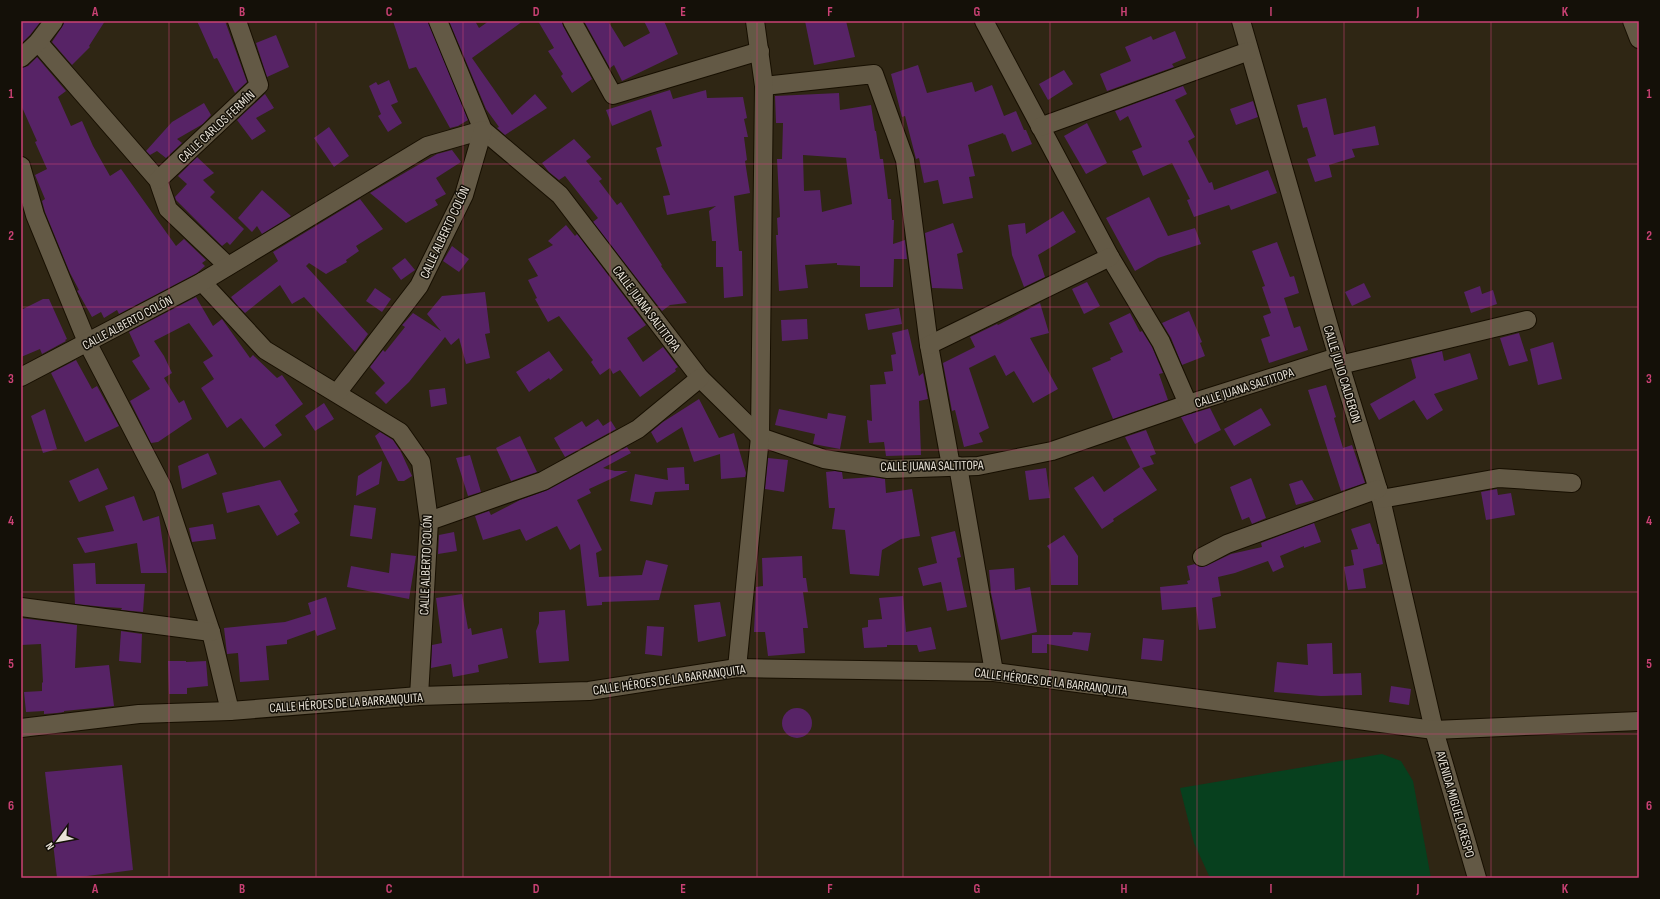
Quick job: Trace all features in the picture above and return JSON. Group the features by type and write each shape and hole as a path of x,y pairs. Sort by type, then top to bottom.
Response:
{"street":[{"path":"21,58 38,42 54,21"},
{"name":"CALLE CARLOS FERMÍN","path":"158,180 259,85 237,21"},
{"name":"CALLE JUANA SALTITOPA","path":"438,21 483,130 560,195 700,378 760,437 824,459 888,468 978,466 1052,451 1188,404 1338,361 1527,320"},
{"path":"572,21 613,95 760,51"},
{"path":"737,668 760,437 764,86 755,21"},
{"path":"984,21 1110,257 1161,342 1188,404"},
{"name":"CALLE JULIO CALDERON","path":"1241,21 1338,361 1380,494 1434,730"},
{"path":"1632,21 1639,39"},
{"path":"38,42 158,180 168,209 228,266"},
{"path":"1040,127 1249,51"},
{"path":"764,86 874,74 905,160 929,345 955,466 994,672"},
{"name":"CALLE ALBERTO COLÓN","path":"21,377 202,282 427,146 483,130"},
{"name":"CALLE ALBERTO COLÓN","path":"419,696 429,521 421,462 400,432 337,393 419,286 464,194 483,130"},
{"path":"21,166 28,217 87,342 163,488 211,632 230,710"},
{"path":"929,345 1110,257"},
{"path":"202,282 266,350 337,393"},
{"path":"429,521 543,481 638,429 700,378"},
{"path":"1202,557 1226,544 1380,494 1499,478 1572,483"},
{"path":"21,607 211,632"},
{"name":"CALLE HÉROES DE LA BARRANQUITA","path":"21,728 139,714 230,710 419,696 589,691 737,668 994,672 1434,730 1639,721"},
{"name":"AVENIDA MIGUEL CRESPO","path":"1434,730 1477,878"}],"green space":[{"path":"1382,754 1401,761 1413,781 1431,878 1210,878 1194,843 1180,788"}],"building":[{"path":"21,21 41,21 21,44"},
{"path":"64,21 105,21 89,46 90,47 72,65 52,42 62,27"},
{"path":"197,21 225,21 247,82 235,93 217,58 214,59"},
{"path":"393,21 428,21 468,120 458,126 450,128 416,67 409,69"},
{"path":"449,21 475,21 479,28 489,21 523,21 472,58 512,115 535,94 547,108 505,135 497,128 499,127 486,109"},
{"path":"538,21 562,21 563,26 592,79 572,93 561,76 563,74 548,51 554,48"},
{"path":"584,21 608,21 624,47 650,33 644,21 664,21 678,54 622,81 614,65 610,68"},
{"path":"805,21 846,21 855,57 814,65"},
{"path":"1175,31 1186,58 1172,64 1174,67 1107,91 1100,74 1131,61 1125,47 1151,36 1153,40"},
{"path":"276,35 289,67 267,77 256,43"},
{"path":"37,57 66,91 58,97 71,126 82,121 93,146 110,176 121,169 176,246 184,239 206,260 202,263 205,266 197,273 119,314 117,310 104,318 101,312 92,317 77,291 79,290 70,273 45,212 42,201 45,199 35,175 47,169 35,142 37,141 21,105 21,68 28,66"},
{"path":"918,65 927,93 972,82 975,92 992,85 1004,116 1016,111 1032,144 1012,152 1005,134 1004,135 1003,133 968,145 975,176 969,177 973,198 943,204 938,180 924,183 919,158 916,159 905,116 902,117 891,74"},
{"path":"1064,70 1073,84 1048,100 1039,84"},
{"path":"389,80 398,102 391,105 402,123 388,132 378,116 381,114 369,86 376,82 378,85"},
{"path":"1183,86 1187,94 1175,100 1195,137 1188,141 1209,183 1212,182 1214,190 1268,170 1277,193 1231,210 1229,205 1194,217 1187,200 1190,199 1172,163 1143,176 1132,151 1142,147 1128,116 1120,121 1115,111"},
{"path":"670,90 673,99 706,90 707,98 743,97 747,118 744,119 748,137 744,137 747,160 745,161 750,193 734,196 739,251 742,251 743,296 724,298 723,267 716,267 716,241 712,241 709,211 716,206 667,215 663,196 670,195 656,148 662,146 651,110 612,126 606,110"},
{"path":"839,93 840,110 871,105 880,159 883,159 888,199 891,199 892,220 894,220 893,244 905,240 907,259 894,259 893,287 860,287 860,266 837,265 837,263 805,265 808,288 779,291 776,235 778,235 777,218 780,217 777,159 782,159 783,123 776,123 775,96","holes":["803,155 846,158 852,204 822,212 820,190 804,191"]},
{"path":"265,94 274,108 256,118 266,131 252,140 237,120"},
{"path":"1326,98 1334,135 1375,126 1379,145 1352,149 1355,157 1329,165 1332,177 1315,182 1307,159 1316,156 1307,127 1303,128 1297,105"},
{"path":"1253,101 1258,117 1236,125 1230,109"},
{"path":"204,103 211,115 203,124 177,139 182,143 166,158 157,151 150,155 146,151 172,122"},
{"path":"1087,123 1107,163 1086,174 1064,136"},
{"path":"329,127 349,156 334,167 314,138"},
{"path":"574,139 591,157 586,161 602,179 599,181 617,205 621,202 662,265 661,266 687,303 670,305 662,311 593,222 598,218 565,176 559,180 549,172 542,163"},
{"path":"452,150 461,162 436,178 446,194 435,200 438,205 406,223 370,193 437,154"},
{"path":"197,157 214,173 203,180 215,192 210,197 244,229 230,245 227,242 222,246 176,200 175,197 187,184 178,176"},
{"path":"262,190 291,216 262,234 257,226 252,232 238,218"},
{"path":"1149,197 1168,236 1195,228 1201,244 1158,258 1135,271 1106,218"},
{"path":"360,199 383,229 356,246 359,251 346,260 347,262 326,274 309,263 306,266 368,334 355,352 304,297 292,304 280,285 245,313 236,304 231,297 278,261 273,252"},
{"path":"1063,211 1076,232 1038,255 1045,277 1024,287 1012,255 1008,225 1025,223 1026,234"},
{"path":"953,223 963,252 957,254 963,289 932,288 925,233"},
{"path":"566,225 575,236 577,234 646,325 627,338 643,362 663,347 678,367 675,369 676,371 640,397 620,370 613,374 610,368 600,375 591,362 593,360 559,316 548,322 535,299 537,298 528,280 538,276 528,259 553,245 548,241"},
{"path":"1277,242 1290,277 1294,276 1299,293 1284,298 1294,328 1300,326 1308,350 1269,363 1261,339 1270,336 1263,316 1271,313 1262,287 1265,286 1252,251"},
{"path":"452,246 469,259 459,272 443,261"},
{"path":"405,258 415,270 401,280 392,268"},
{"path":"1087,282 1100,306 1084,314 1072,289"},
{"path":"1364,283 1371,297 1352,306 1345,292"},
{"path":"1480,286 1482,294 1493,290 1497,304 1471,313 1464,292"},
{"path":"375,288 391,299 382,312 366,301"},
{"path":"485,292 490,333 485,334 490,358 466,364 459,338 451,345 445,337 409,382 386,404 375,393 385,383 370,367 383,350 385,352 405,327 402,325 413,313 441,331 427,314 442,296"},
{"path":"196,297 213,326 222,319 250,358 253,355 277,378 282,375 303,404 275,425 282,435 264,448 241,418 227,428 201,388 214,379 203,362 213,356 189,323 154,341 164,356 172,373 164,378 179,403 184,400 192,419 158,442 151,443 130,401 150,389 132,361 140,356 129,332"},
{"path":"43,299 49,299 67,339 65,340 66,341 42,354 40,349 21,357 21,310"},
{"path":"1040,303 1049,333 1030,338 1058,389 1033,403 1014,371 1006,376 995,355 969,368 989,428 979,433 983,442 964,447 955,410 952,411 943,363 975,347 970,337 997,324 998,325"},
{"path":"899,308 902,324 868,330 865,314"},
{"path":"1189,311 1202,342 1200,343 1205,356 1182,365 1171,338 1162,323"},
{"path":"1130,313 1140,332 1142,331 1152,347 1163,373 1159,374 1168,400 1113,419 1092,368 1111,360 1110,358 1123,352 1109,323"},
{"path":"807,319 808,339 782,341 781,320"},
{"path":"908,329 919,376 923,373 928,399 919,401 921,455 886,456 884,442 869,443 867,420 872,421 870,385 886,384 884,372 893,371 891,355 896,354 892,333"},
{"path":"1519,333 1528,361 1509,366 1500,338"},
{"path":"1553,342 1562,379 1538,385 1530,349"},
{"path":"549,351 563,370 550,380 549,378 529,392 516,372"},
{"path":"1442,351 1444,361 1470,353 1478,379 1434,394 1443,410 1427,420 1414,400 1379,420 1370,404 1416,378 1411,359"},
{"path":"76,360 92,389 97,386 119,426 85,442 51,373"},
{"path":"1326,385 1336,417 1334,418 1343,448 1352,445 1365,483 1341,491 1308,390"},
{"path":"445,388 447,404 431,407 429,390"},
{"path":"699,399 719,438 734,433 746,473 745,477 721,479 720,454 694,462 682,427 657,443 651,432 663,422"},
{"path":"324,403 334,419 315,431 305,416"},
{"path":"1210,408 1221,430 1195,444 1181,417"},
{"path":"1261,408 1271,425 1234,446 1224,429"},
{"path":"45,409 57,449 43,453 31,416"},
{"path":"779,409 827,419 828,413 846,416 840,449 813,444 815,434 775,425"},
{"path":"598,419 603,426 611,421 616,429 565,457 554,438 582,421 586,427"},
{"path":"1146,430 1156,454 1150,456 1154,464 1142,468 1157,490 1113,519 1114,521 1102,529 1074,488 1093,476 1104,492 1140,467 1125,437"},
{"path":"380,432 393,440 401,452 412,476 404,481 398,481 375,436"},
{"path":"520,436 537,472 511,481 496,448"},
{"path":"627,447 631,453 603,468 615,471 628,471 589,489 591,493 577,500 602,550 596,553 599,577 642,575 646,560 668,565 659,600 602,602 602,605 587,606 580,544 570,550 557,526 526,541 520,529 483,540 475,516 489,511 491,515 520,500 548,490"},
{"path":"208,453 217,474 182,489 178,466"},
{"path":"470,455 481,492 468,496 456,458"},
{"path":"768,458 788,460 784,492 765,489"},
{"path":"382,461 379,484 356,496 358,476"},
{"path":"684,467 685,484 689,484 689,490 655,492 652,505 630,501 635,474 668,480 667,468"},
{"path":"98,468 108,489 79,502 69,481"},
{"path":"1046,468 1050,498 1029,500 1025,471"},
{"path":"826,472 842,472 843,479 874,477 885,479 886,493 912,489 920,536 901,539 882,550 879,576 850,574 845,530 832,529 835,508 829,508"},
{"path":"1251,478 1266,518 1252,524 1249,517 1242,520 1230,487"},
{"path":"280,480 298,511 294,514 300,523 277,536 259,505 227,513 222,493"},
{"path":"1302,480 1314,500 1296,505 1289,484"},
{"path":"1497,489 1498,495 1511,493 1515,515 1486,520 1481,492"},
{"path":"134,496 143,521 159,516 167,573 141,573 137,543 85,553 77,538 114,531 105,506"},
{"path":"354,505 376,508 372,539 350,536"},
{"path":"1314,523 1321,542 1304,548 1304,546 1280,556 1284,567 1273,572 1268,561 1235,573 1218,577 1221,596 1212,598 1216,628 1199,630 1196,607 1162,610 1160,587 1188,584 1187,581 1190,580 1187,566 1195,564 1201,567 1206,566 1231,554 1262,547 1261,543"},
{"path":"1370,523 1377,544 1379,544 1383,564 1363,569 1366,588 1348,590 1344,567 1354,565 1351,550 1358,549 1351,529"},
{"path":"213,524 216,539 192,542 189,528"},
{"path":"955,531 961,557 957,558 967,607 947,611 941,582 923,586 918,568 937,563 931,537"},
{"path":"454,532 457,551 438,554 439,535"},
{"path":"1064,535 1078,556 1078,585 1051,585 1050,550 1047,546"},
{"path":"391,553 416,556 409,599 347,587 351,566 389,573"},
{"path":"802,556 803,578 806,578 808,592 803,592 808,628 803,628 805,653 768,656 765,632 754,632 756,587 763,586 762,558"},
{"path":"95,563 96,584 145,584 143,612 121,610 122,608 75,604 73,564"},
{"path":"1014,568 1015,590 1030,587 1037,632 1001,640 991,593 989,570"},
{"path":"462,594 468,629 471,628 472,635 502,628 508,658 478,665 479,672 453,677 451,664 431,668 432,645 442,643 436,598"},
{"path":"903,596 906,632 931,627 936,649 919,652 917,645 887,645 887,647 864,648 862,628 868,627 868,620 882,619 879,598"},
{"path":"326,597 336,629 317,636 315,630 287,640 287,644 266,646 269,680 240,682 238,653 227,654 224,628 285,622 311,614 308,603"},
{"path":"720,602 726,636 698,642 694,605"},
{"path":"565,610 569,661 539,663 536,631 539,623 539,612"},
{"path":"21,618 77,625 75,668 109,665 114,706 44,714 44,711 26,712 24,692 42,691 41,644 21,645"},
{"path":"647,626 664,627 662,656 645,654"},
{"path":"121,631 142,634 141,663 119,661"},
{"path":"1073,632 1091,633 1088,651 1047,644 1047,653 1032,653 1032,635 1072,635"},
{"path":"1143,638 1164,640 1162,661 1141,659"},
{"path":"1332,643 1333,674 1361,673 1362,695 1321,696 1274,692 1277,662 1308,665 1307,644"},
{"path":"168,661 206,661 208,686 187,688 187,694 169,694"},
{"path":"1391,686 1411,689 1409,705 1389,702"},
{"path":"797,708 808,712 812,723 808,734 797,738 786,734 782,723 786,712"},
{"path":"122,765 133,870 72,878 57,878 45,772"}]}
